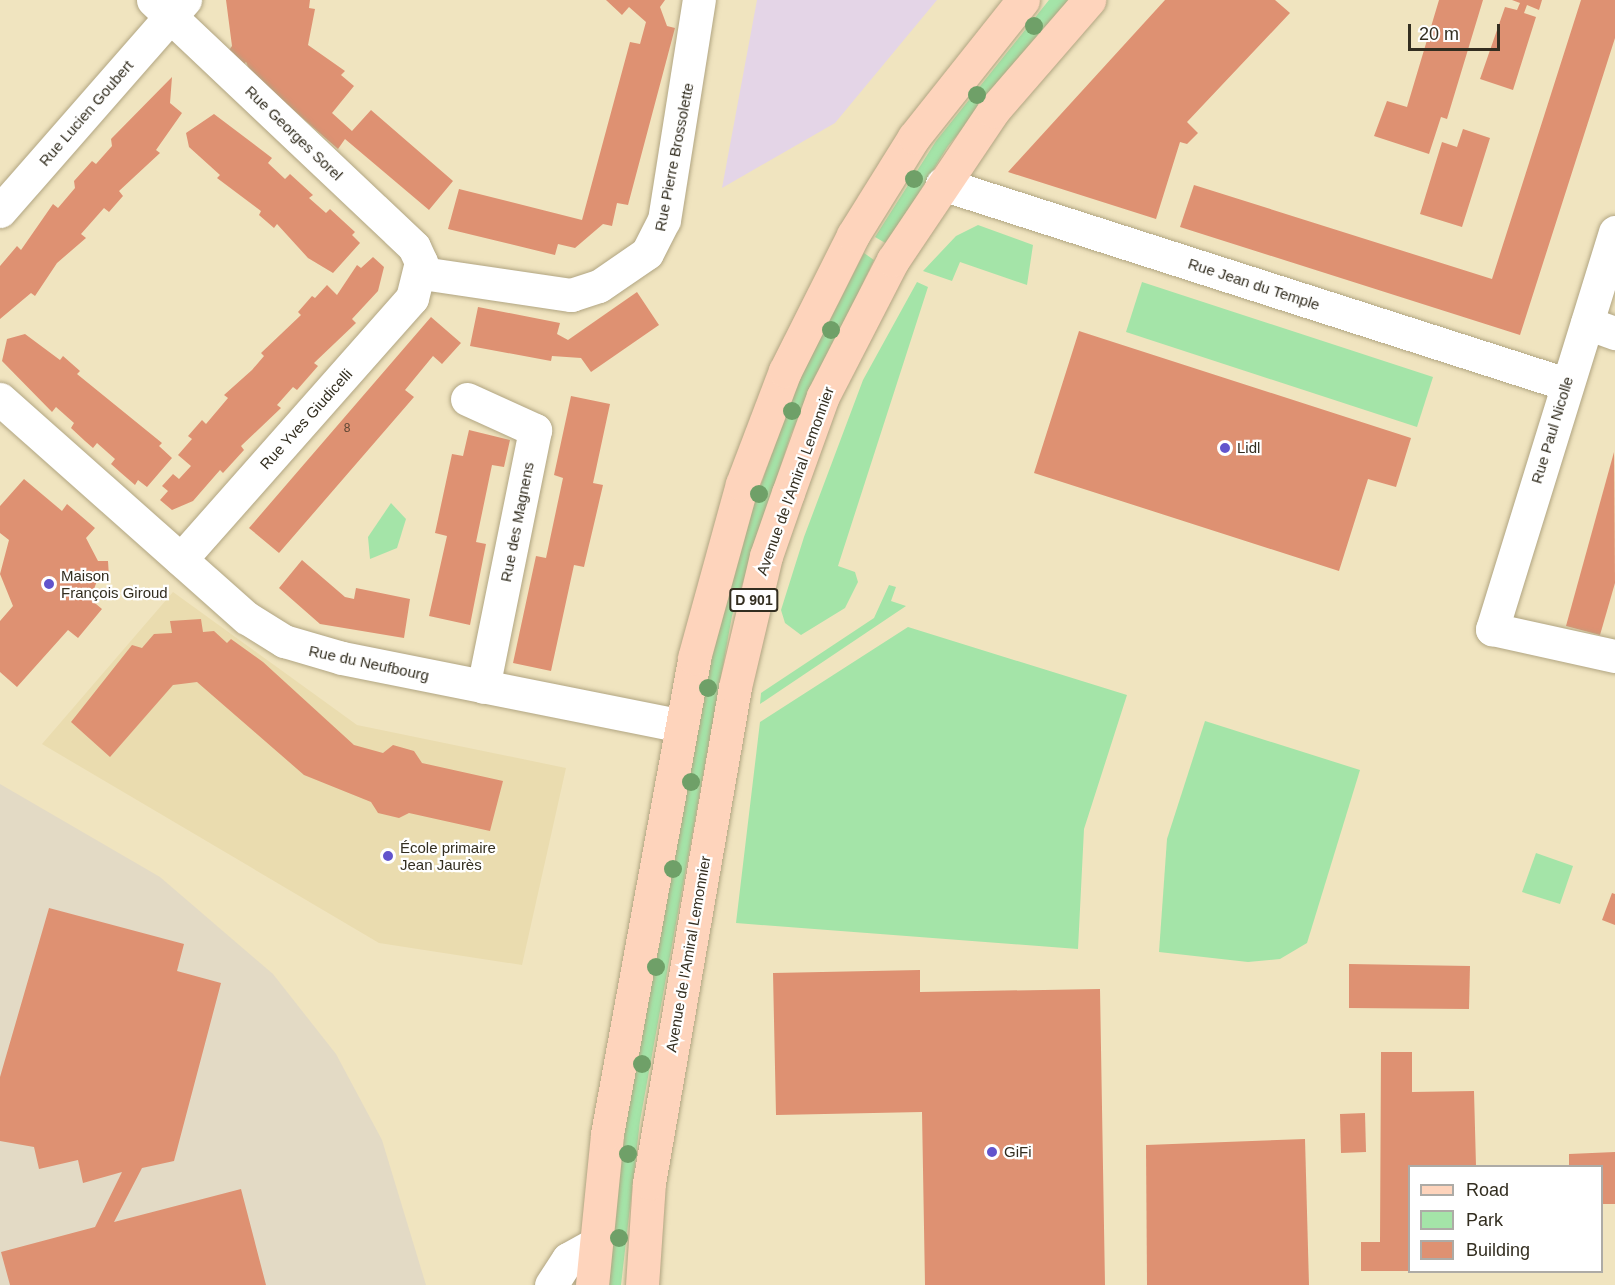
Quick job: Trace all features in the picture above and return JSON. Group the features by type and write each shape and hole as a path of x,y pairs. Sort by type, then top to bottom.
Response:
{"main road":[{"name":"D 901","path":"592,1285 607,1134 681,726 722,545 784,371 853,235 914,137 1023,0"},
{"name":"Avenue de l'Amiral Lemonnier","path":"642,1285 651,1171 735,687 766,556 823,396 874,295 942,184 993,111 1089,0"}],"street":[{"name":"Rue Pierre Brossolette","path":"422,273 571,295 599,286 647,253 664,220 699,0"},
{"name":"Rue Georges Sorel","path":"170,5 414,247 422,273"},
{"name":"Rue Lucien Goubert","path":"0,211 170,5"},
{"name":"Rue Jean du Temple","path":"942,184 1566,384"},
{"name":"Rue Paul Nicolle","path":"1615,232 1601,328 1566,384 1492,629 1615,656"},
{"name":"Rue Yves Giudicelli","path":"181,559 412,298 422,273"},
{"name":"Rue du Neufbourg","path":"0,399 247,618 284,641 307,651 681,726"},
{"name":"Rue des Magnens","path":"467,399 535,430 483,687"},
{"path":"551,1285 568,1259 595,1244"}],"shaded area":[{"path":"757,0 937,0 835,123 722,188"},
{"name":"École primaire Jean Jaurès","path":"173,592 357,725 566,768 522,965 379,943 42,744"},
{"path":"0,784 160,877 273,974 336,1054 382,1140 426,1285 0,1285"}],"green space":[{"path":"1049,0 1070,0 948,146 887,244 875,237 936,141"},
{"path":"978,225 1033,245 1027,285 960,262 952,281 923,271 956,236"},
{"path":"864,253 874,260 791,434 732,616 640,1121 621,1285 609,1285 620,1158 684,791 724,591 793,393"},
{"path":"917,282 928,287 838,566 855,572 858,582 845,608 801,635 785,623 781,610 804,537 863,380"},
{"path":"1142,282 1433,377 1417,427 1126,332"},
{"path":"391,503 406,519 397,548 370,559 368,537"},
{"path":"889,585 896,587 891,601 906,606 760,704 761,693 874,618"},
{"path":"908,627 1127,695 1084,829 1078,949 736,923 760,722"},
{"path":"1205,721 1360,770 1307,943 1280,959 1248,962 1159,952 1167,839"},
{"path":"1536,853 1573,866 1560,904 1522,892"}],"building":[{"path":"226,0 310,0 309,8 315,9 308,45 345,71 341,75 354,86 332,113 352,131 371,110 453,181 429,210 345,139 338,149 251,73 246,62 243,65 227,53 232,46"},
{"path":"606,0 665,0 660,7 667,26 675,28 628,205 617,203 612,226 603,224 575,248 558,244 555,255 448,229 459,189 582,220 630,42 640,44 646,22 629,7 622,15"},
{"path":"1165,0 1275,0 1290,13 1187,122 1198,133 1187,144 1180,142 1156,219 1008,172"},
{"path":"1439,0 1483,0 1447,119 1441,117 1429,154 1374,136 1387,101 1407,107"},
{"path":"1512,0 1542,0 1539,10 1527,5 1524,13 1536,17 1513,90 1480,79 1505,7 1517,10 1520,3"},
{"path":"1581,0 1615,0 1615,38 1520,335 1180,227 1194,185 1492,279"},
{"path":"172,77 170,103 182,113 156,150 160,153 119,191 123,196 109,212 104,208 81,234 86,238 57,263 35,296 31,293 0,319 0,266 17,246 21,250 53,204 58,208 75,188 74,181 92,161 96,164 112,146 111,139"},
{"path":"214,114 272,158 268,163 285,179 290,174 313,195 309,198 326,213 330,209 355,232 352,235 360,243 333,273 308,258 277,224 274,228 259,215 261,211 217,178 220,175 189,147 186,133"},
{"path":"1463,129 1490,138 1462,227 1420,214 1442,142 1457,147"},
{"path":"373,257 384,267 378,291 352,319 356,323 314,363 318,366 297,390 293,387 277,405 281,408 241,446 244,450 223,473 220,470 193,501 172,510 160,500 168,491 162,486 173,474 179,479 191,466 178,455 192,439 188,436 202,420 206,424 228,398 224,395 252,370 264,356 261,353 301,315 298,312 312,296 315,298 327,285 337,295 357,265 361,268"},
{"path":"637,292 659,325 591,372 581,358 552,356 551,361 470,346 478,307 560,323 557,334 568,340"},
{"path":"431,317 461,343 442,364 433,356 405,390 414,397 279,553 249,528"},
{"name":"Lidl","path":"1079,331 1411,438 1396,487 1368,479 1339,571 1034,473"},
{"path":"25,334 60,360 63,356 80,371 77,374 162,443 159,446 172,458 147,487 138,480 135,485 120,472 111,464 115,459 97,443 93,448 71,428 74,423 56,407 52,412 2,361 7,339"},
{"path":"571,396 610,404 593,483 603,485 584,567 574,565 551,671 513,663 536,556 546,558 563,478 554,475"},
{"path":"469,430 510,440 504,467 492,465 476,542 486,544 470,625 429,616 447,536 435,533 452,454 463,456"},
{"path":"1614,452 1615,583 1600,635 1566,626"},
{"name":"Maison François Giroud","path":"24,479 62,511 67,504 95,528 86,538 98,561 108,561 109,577 99,576 90,599 102,609 78,638 68,630 17,687 0,672 0,621 13,606 0,574 9,540 0,533 0,506"},
{"path":"302,560 345,597 354,599 356,588 410,599 404,638 320,624 279,588"},
{"path":"201,619 203,632 214,631 227,643 231,639 263,662 354,745 383,753 393,745 414,751 422,763 503,781 490,831 409,813 399,818 378,813 371,802 304,775 197,682 173,685 110,757 71,722 132,645 142,648 154,634 172,633 170,621"},
{"path":"1612,893 1615,894 1615,925 1602,920"},
{"path":"49,908 184,944 177,971 221,983 174,1161 142,1168 114,1222 241,1189 266,1285 10,1285 1,1252 95,1227 122,1172 83,1183 78,1160 39,1169 34,1147 0,1141 0,1077"},
{"path":"1349,964 1470,966 1469,1009 1349,1008"},
{"path":"920,970 920,992 1100,989 1105,1285 925,1285 922,1112 776,1115 773,973"},
{"path":"1381,1052 1412,1052 1412,1092 1474,1091 1476,1165 1408,1165 1408,1271 1361,1271 1361,1242 1380,1242"},
{"path":"1365,1113 1366,1152 1341,1153 1340,1114"},
{"path":"1305,1139 1309,1285 1147,1285 1146,1145"},
{"path":"1615,1152 1615,1204 1603,1204 1603,1165 1569,1165 1569,1154"}],"place":[{"name":"Lidl","path":"1225,448"},
{"name":"Maison François Giroud","path":"49,584"},
{"name":"École primaire Jean Jaurès","path":"388,856"},
{"name":"GiFi","path":"992,1152"}]}
